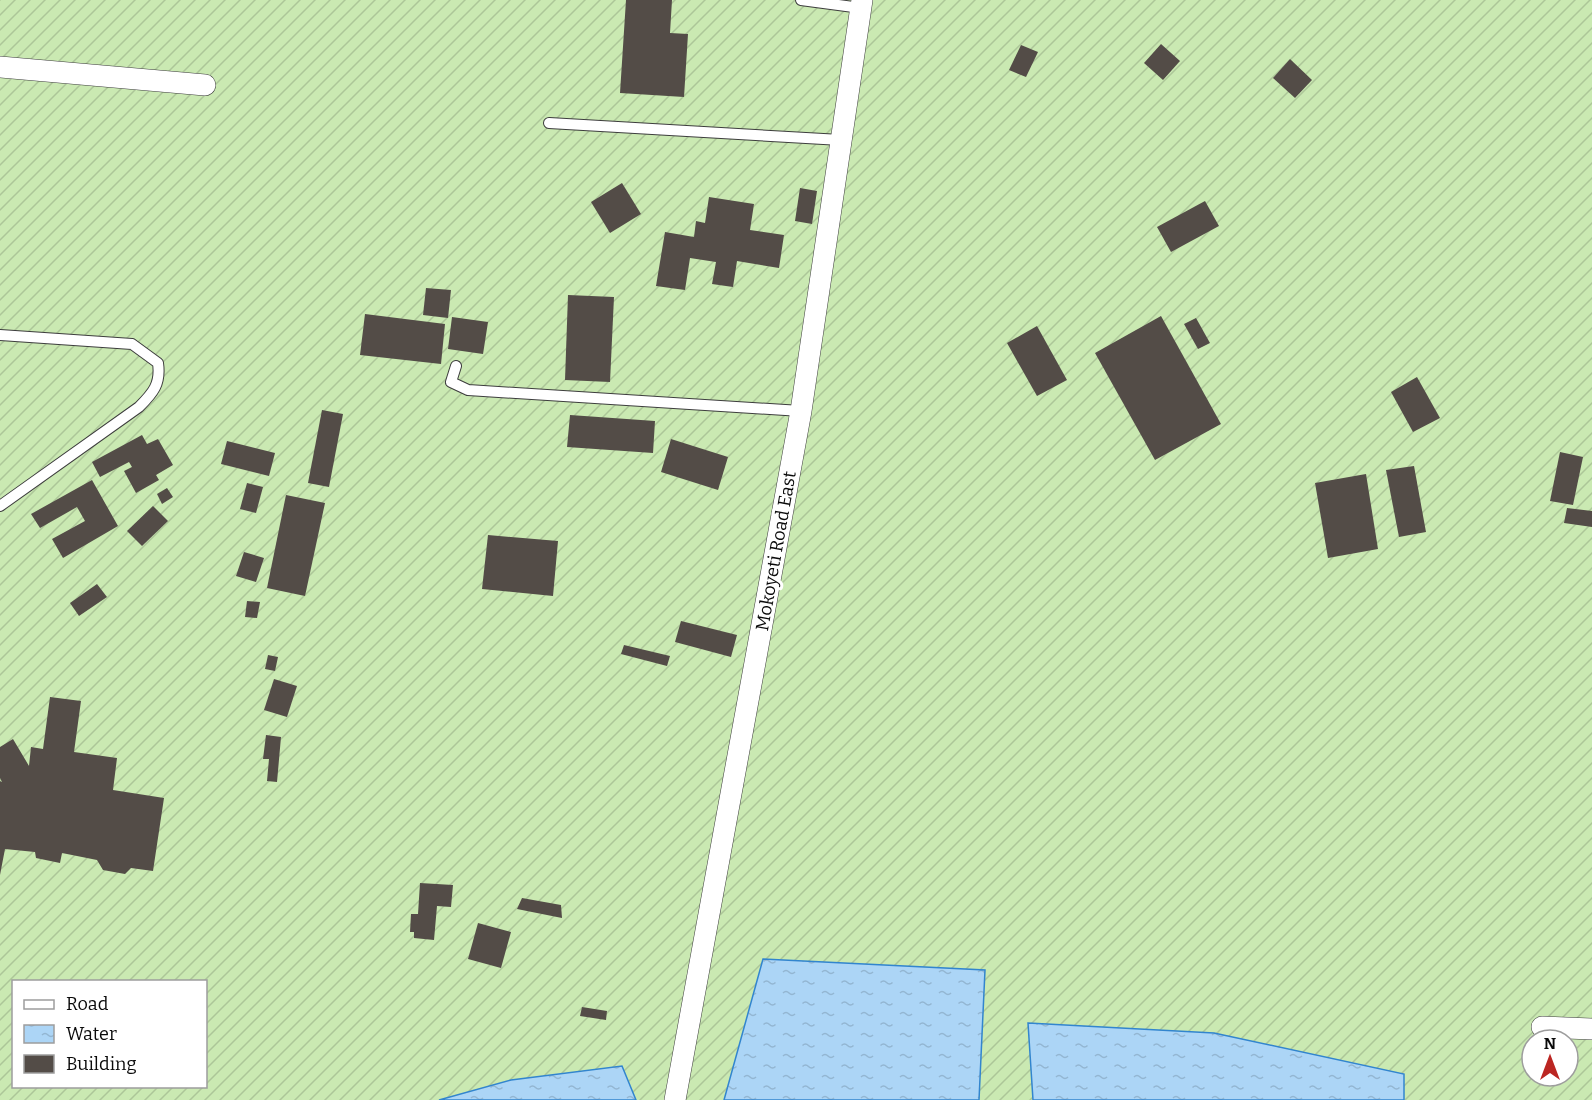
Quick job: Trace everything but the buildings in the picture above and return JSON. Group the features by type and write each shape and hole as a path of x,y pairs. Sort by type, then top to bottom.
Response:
{"street":[{"name":"Mokoyeti Road East","path":"675,1100 801,411 862,4"},
{"path":"0,67 205,85"},
{"path":"1542,1027 1592,1029"}],"lane":[{"path":"801,0 862,4"},
{"path":"549,123 840,140"},
{"path":"0,335 132,344 158,363 159,374 155,390 139,407 0,506"},
{"path":"456,366 451,382 468,390 801,411"}],"green space":[{"path":"0,0 1592,0 1592,1100 0,1100"}],"water":[{"path":"763,959 985,970 979,1100 724,1100"},
{"path":"1028,1023 1214,1033 1404,1074 1404,1100 1033,1100"},
{"path":"622,1066 636,1100 439,1100 511,1080"}]}
